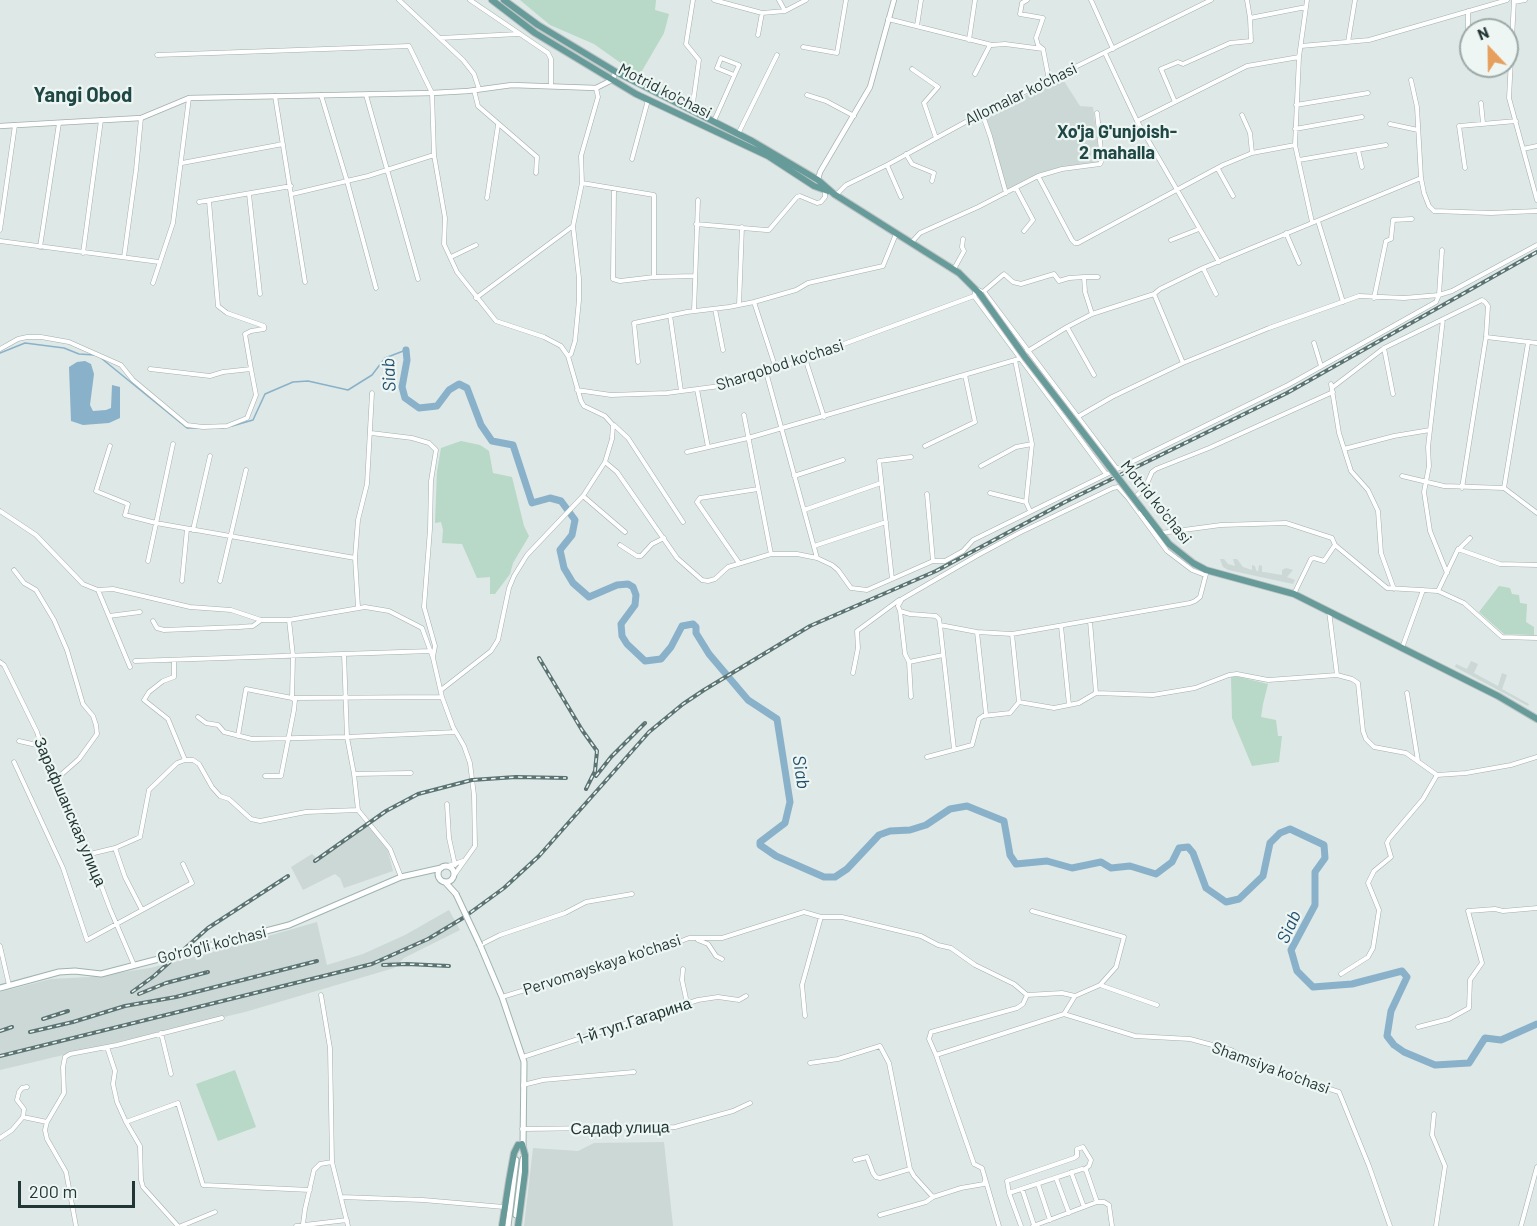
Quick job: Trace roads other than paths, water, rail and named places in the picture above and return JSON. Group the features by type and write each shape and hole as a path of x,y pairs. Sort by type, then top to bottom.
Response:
{"main road":[{"name":"Motrid ko'chasi","path":"492,0 535,33 612,80 648,100 768,156 814,186 835,194"},
{"name":"Motrid ko'chasi","path":"504,0 538,25 616,72 738,134 818,180 835,194 953,270 978,293 1142,509 1180,555 1206,573 1294,594 1498,696 1537,718"},
{"path":"456,894 439,877 441,868 452,867 456,894 502,997 523,1057 522,1129 508,1226"},
{"name":"Go'ro'g'li ko'chasi","path":"0,988 59,972 101,974 289,925 401,877 441,868"},
{"name":"Go'ro'g'li ko'chasi","path":"417,874 439,877"},
{"path":"444,882 448,882 454,876"},
{"path":"502,1226 514,1153 520,1145"},
{"path":"517,1226 525,1172 525,1155 520,1145"}],"street":[{"path":"399,0 474,74 477,89 476,103 537,157 536,173"},
{"path":"470,0 548,53 551,59 551,86"},
{"path":"692,111 699,60 686,44 693,0"},
{"path":"714,0 762,13 785,11 806,0"},
{"path":"779,0 785,11"},
{"path":"803,47 837,53 846,0"},
{"path":"818,180 819,172 870,87 894,0"},
{"path":"917,26 921,0"},
{"path":"969,40 975,0"},
{"path":"1027,0 1019,1 1020,14 1043,18 1036,38 1038,45 1043,49 1050,80"},
{"path":"1092,0 1113,49"},
{"name":"Allomalar ko'chasi","path":"835,194 846,185 887,165 981,112 1211,0"},
{"path":"1175,102 1161,69 1178,62 1183,64 1230,43 1251,41 1247,0"},
{"path":"1307,0 1299,57 1295,145 1312,222"},
{"path":"1348,42 1355,0"},
{"path":"1484,0 1486,7"},
{"path":"1301,46 1369,40 1508,0"},
{"path":"1525,0 1514,1 1509,98 1537,200"},
{"path":"1250,18 1306,7"},
{"path":"1468,11 1468,18"},
{"path":"758,35 762,13"},
{"path":"888,19 990,45 1005,44 1043,49"},
{"path":"440,38 519,34"},
{"path":"975,74 990,45"},
{"path":"157,55 409,46 432,93 434,155 445,218 444,244 457,272 496,321 543,337 561,346 568,356 584,406 605,416 628,438 683,522"},
{"path":"1105,53 1137,121 1219,262"},
{"path":"738,134 777,55"},
{"path":"1137,121 1247,66 1299,57"},
{"path":"714,122 739,65 721,58 717,68 734,75"},
{"path":"912,69 938,87 924,103 936,138"},
{"path":"0,126 141,118 189,98 432,93 512,85 596,88 612,80 616,72"},
{"path":"1411,80 1417,107 1421,178 1429,206 1434,211 1491,213 1537,211"},
{"path":"568,356 571,354 575,341 579,300 573,226 582,183 581,156 598,97 596,88"},
{"path":"1296,105 1368,93"},
{"path":"321,95 376,288"},
{"path":"366,95 418,279"},
{"path":"807,95 826,101 854,116"},
{"path":"275,96 305,282"},
{"path":"153,283 173,223 189,98"},
{"path":"632,159 648,100"},
{"path":"1481,103 1483,123"},
{"path":"981,112 1006,194"},
{"path":"911,243 920,233 1006,194 1038,176 1102,162 1097,114"},
{"path":"1242,115 1250,133 1252,153"},
{"path":"1295,129 1362,117"},
{"path":"124,257 141,118"},
{"path":"83,253 100,120"},
{"path":"1465,168 1459,126 1516,121"},
{"path":"40,248 59,122"},
{"path":"488,198 498,124"},
{"path":"1390,124 1418,130"},
{"path":"0,230 15,125"},
{"path":"182,163 283,144"},
{"path":"1038,176 1075,243 1252,153 1295,145"},
{"path":"1299,160 1386,145"},
{"path":"1523,149 1537,146"},
{"path":"1358,150 1362,166"},
{"path":"906,154 912,164 934,173 932,181"},
{"path":"292,194 347,182 434,155"},
{"path":"887,165 901,197"},
{"path":"1218,169 1233,195"},
{"path":"687,452 824,417 1015,360 1092,314 1154,294 1203,268 1421,178"},
{"path":"582,183 654,195 654,277"},
{"path":"199,202 291,186"},
{"path":"1016,188 1034,219 1024,231"},
{"path":"614,189 613,279 620,281 695,276"},
{"path":"696,224 769,230 797,197 821,202 825,197 825,190"},
{"path":"249,194 260,294"},
{"path":"694,311 698,200"},
{"path":"0,349 18,339 27,337 69,342 121,365 133,380 187,425 227,426 247,418 256,395 245,334 251,330 264,329 264,326 228,313 218,306 209,201"},
{"path":"1374,298 1386,241 1391,239 1393,220 1412,219"},
{"path":"1318,221 1343,302"},
{"path":"476,298 573,226"},
{"path":"739,305 742,227"},
{"path":"1171,240 1199,229"},
{"path":"1286,232 1299,263"},
{"path":"638,362 634,323 754,302 796,290 808,283 883,266 896,234"},
{"path":"953,270 964,250 963,239"},
{"path":"0,242 159,262"},
{"path":"451,257 476,245"},
{"path":"1075,418 1112,397 1183,363 1269,328 1359,296 1424,297 1452,291 1537,245"},
{"path":"605,462 617,472 677,558 702,579 708,581 715,579 728,567 771,554 797,554 817,558 838,570 851,588 859,591 877,587 933,561 945,561 963,551 973,540 1249,405 1436,302 1439,295 1442,250"},
{"path":"1203,268 1216,294"},
{"name":"Sharqobod ko'chasi","path":"577,390 611,395 720,386 776,369 978,293 1004,274 1013,282 1021,284 1054,274 1059,281 1084,277"},
{"path":"1092,314 1085,292 1084,277 1098,278"},
{"path":"1154,294 1183,363"},
{"path":"1134,498 1145,488 1152,472 1156,469 1209,448 1332,388 1384,348 1482,300 1488,306 1486,337 1462,488"},
{"path":"754,302 776,369"},
{"path":"715,309 723,350"},
{"path":"670,315 681,391"},
{"path":"1443,319 1430,430 1425,503 1430,531 1447,573"},
{"path":"1067,327 1094,375"},
{"path":"1486,337 1537,343"},
{"path":"1314,343 1321,366"},
{"path":"1504,488 1528,343"},
{"path":"1384,348 1393,394"},
{"path":"1025,355 1036,362 1075,418 1117,469"},
{"path":"1025,355 1027,367 1106,474"},
{"path":"805,358 824,417"},
{"path":"1015,360 1032,444 1026,502 1030,511"},
{"path":"1027,367 1036,362"},
{"path":"150,369 210,376 251,369"},
{"path":"766,372 817,558"},
{"path":"926,446 975,422 965,375"},
{"path":"697,388 708,447"},
{"path":"1332,388 1339,433 1351,471 1368,490 1378,511 1381,553 1394,589"},
{"path":"358,607 355,558 358,520 367,484 372,393"},
{"path":"744,415 771,554"},
{"path":"441,690 491,651 498,640 509,588 514,576 527,555 582,497 605,462 612,439 613,424"},
{"path":"1344,449 1394,436 1430,430"},
{"path":"371,433 412,438 429,443 436,450 431,481 424,608 435,646 433,658"},
{"path":"148,561 173,444"},
{"path":"981,465 1016,447 1032,444"},
{"path":"110,446 96,491 128,504 125,515 187,529 355,558"},
{"path":"193,530 210,456"},
{"path":"892,579 879,461 911,457"},
{"path":"794,476 843,460"},
{"path":"220,580 246,470"},
{"path":"1402,476 1444,486 1504,488 1537,513"},
{"path":"804,510 881,483"},
{"path":"853,673 858,648 857,631 902,599 1019,533 1097,494 1118,487 1167,551 1182,564 1206,573 1200,597 1196,601 1012,634 976,632 940,625"},
{"path":"739,563 697,502 700,498 758,489"},
{"path":"990,493 1026,502"},
{"path":"927,494 933,561"},
{"path":"582,497 625,532"},
{"path":"0,511 36,535 83,584 98,590 113,589 190,607 231,610 261,620 289,620 358,607 390,611 422,628 431,651 442,697 470,763 476,846 454,876"},
{"path":"814,546 886,522"},
{"path":"1161,533 1221,525 1286,523 1332,537 1335,545 1387,588 1438,591 1464,603 1502,637 1537,638"},
{"path":"182,581 187,529"},
{"path":"620,546 641,556 652,544 664,538"},
{"path":"1438,591 1458,549 1470,538"},
{"path":"1294,594 1311,559 1324,561 1335,545"},
{"path":"1458,549 1500,564 1537,565"},
{"path":"14,570 24,583 36,590 54,620 67,650 83,704 93,716 96,725 97,734 79,759 54,781"},
{"path":"98,590 130,668"},
{"path":"1402,649 1423,590"},
{"path":"902,599 898,606 905,654 909,662 911,697"},
{"path":"900,611 936,616 939,619 954,749"},
{"path":"1329,611 1337,675"},
{"path":"109,616 140,612"},
{"path":"153,621 157,628 164,630 254,626 261,620"},
{"path":"265,776 281,776 296,700 292,698 293,656 289,620"},
{"path":"1090,621 1096,693"},
{"path":"1060,626 1069,705"},
{"path":"976,632 986,714"},
{"path":"927,757 974,743 979,719 986,714 1010,713 1019,702 1012,634"},
{"path":"135,661 431,651"},
{"path":"344,654 347,737 354,774 357,810 390,849 401,877"},
{"path":"909,662 943,656"},
{"path":"174,660 174,676 149,692 144,700 168,719 185,760"},
{"name":"Зарафшанская улица","path":"0,662 4,665 32,723 54,781 79,826 134,965"},
{"path":"1019,702 1054,708 1079,703 1096,693 1153,695 1195,688 1231,675 1268,680 1337,675 1358,682 1366,739 1374,747 1406,753 1437,775 1466,773 1537,758"},
{"path":"238,736 246,689 292,698 442,697"},
{"path":"1407,693 1418,761"},
{"path":"198,717 206,723 218,725 224,732 252,739 456,732"},
{"path":"19,741 41,746"},
{"path":"90,854 115,848 140,837 149,790 168,769 185,760 194,760 199,764 220,796 229,799 251,819 260,821 306,812 357,810"},
{"path":"14,762 66,876 87,940 192,883 183,864"},
{"path":"354,774 411,773"},
{"path":"1341,974 1362,961 1373,948 1379,910 1368,883 1374,871 1392,855 1387,843 1389,839 1423,799 1437,775"},
{"path":"447,804 449,838 455,865"},
{"path":"115,848 125,877 142,910"},
{"path":"448,866 464,861"},
{"path":"480,945 565,913 585,902 632,894"},
{"path":"1418,1027 1449,1019 1469,1008 1470,980 1482,963 1468,911 1537,908"},
{"path":"936,1055 1064,1014 1075,996 1100,985 1116,967 1124,937 1032,911"},
{"name":"Pervomayskaya ko'chasi","path":"502,997 689,938 722,938 804,912 822,917 842,917 921,936 938,945 951,948 975,965 1014,984 1027,995"},
{"path":"805,1016 802,985 822,917"},
{"path":"666,947 689,940 700,940 708,944 716,956 722,959"},
{"path":"0,946 9,986"},
{"path":"683,969 682,980 687,1003"},
{"path":"1100,985 1157,1005"},
{"path":"999,1226 982,1168 975,1164 970,1154 929,1039 931,1032 1017,1008 1023,1004 1027,995 1062,993 1075,996"},
{"path":"321,995 330,1048 332,1162 348,1226"},
{"name":"1-й туп.Гагарина","path":"523,1057 687,1003 718,997 740,1000 747,996"},
{"name":"Shamsiya ko'chasi","path":"1064,1014 1135,1036 1190,1039 1231,1050 1262,1067 1339,1092 1390,1226"},
{"path":"76,1226 66,1172 45,1130 46,1122 63,1093 65,1057 222,1018"},
{"path":"161,1033 171,1074"},
{"path":"810,1063 838,1059 880,1046 882,1048 889,1063 910,1169 933,1197"},
{"path":"107,1047 115,1071 113,1084 115,1094 126,1122 140,1146 143,1187 179,1226 215,1212"},
{"path":"523,1085 543,1080 634,1072"},
{"path":"0,1138 12,1130 23,1117 24,1110 17,1100 22,1088 27,1088"},
{"path":"126,1122 178,1103 203,1185 310,1190"},
{"name":"Садаф улица","path":"522,1129 675,1127 733,1111 750,1103"},
{"path":"1434,1114 1432,1134 1445,1166 1436,1226"},
{"path":"23,1117 46,1122"},
{"path":"1009,1193 1089,1167 1091,1160 1083,1147 1077,1149 1077,1156 1074,1158 1007,1181 1009,1193 1022,1226"},
{"path":"855,1160 867,1157 873,1173 880,1178 910,1169"},
{"path":"303,1224 314,1170 320,1164 332,1162"},
{"path":"1521,1226 1537,1167"},
{"path":"1084,1169 1097,1202"},
{"path":"1071,1172 1084,1207"},
{"path":"1056,1178 1069,1213"},
{"path":"880,1215 926,1202 933,1197 961,1188 984,1184 985,1179"},
{"path":"1038,1184 1050,1220"},
{"path":"1022,1189 1034,1226 1097,1202 1109,1205 1112,1226"},
{"path":"342,1197 423,1200 504,1207"},
{"path":"296,1226 346,1220"}],"water":[{"path":"85,361 91,364 94,374 90,405 93,411 111,408 112,385 120,387 120,418 109,423 83,425 71,421 69,367 77,362"}],"waterway":[{"name":"Siab","path":"0,353 25,343 95,355"},
{"name":"Siab","path":"232,426 253,420 265,394 293,382 308,381 348,390 372,375 385,358 406,350"},
{"name":"Siab","path":"406,350 407,360 402,387 405,398 419,408 437,406 449,390 459,384 467,388 481,425 492,441 513,445 532,503 550,498 561,501 575,520 572,535 560,550 564,568 573,583 589,597 617,585 628,584 633,587 636,595 635,605 621,624 622,636 627,644 645,661 661,659 671,647 682,626 693,624 709,654 748,700 777,719 790,802 785,823 760,842 760,845 776,856 824,877 835,877 847,869 879,835 926,825 950,809 967,806 1004,821 1010,855 1016,864 1047,861 1072,868 1101,862 1111,868 1130,866 1156,874 1172,862 1179,848 1188,847 1193,853 1206,888 1226,902 1239,899 1263,876 1270,843 1280,833 1290,829 1324,845 1325,858 1315,872 1315,905 1291,950 1297,971 1313,987 1352,984 1402,971 1407,977 1391,1011 1387,1036 1404,1052 1435,1065 1469,1063 1485,1038 1501,1040 1537,1024"},
{"name":"Siab","path":"101,358 187,428 224,428"}],"railway":[{"path":"0,1056 372,964 428,939 463,918 504,888 539,856 649,732 704,690 810,626 936,571 1065,502 1287,393 1537,252"},
{"path":"539,658 597,751 595,771 586,789"},
{"path":"596,776 611,757 645,723"},
{"path":"315,861 386,811 418,794 472,780 516,777 566,778"},
{"path":"132,992 154,976 208,928 288,876"},
{"path":"30,1032 125,1006 176,997 317,961"},
{"path":"383,965 449,966"},
{"path":"139,994 166,983 208,972"},
{"path":"43,1019 68,1011"},
{"path":"0,1031 12,1027"}],"district":[{"name":"Yangi Obod","path":"83,95"},
{"name":"Xo'ja G'unjoish- 2 mahalla","path":"1117,142"}]}
